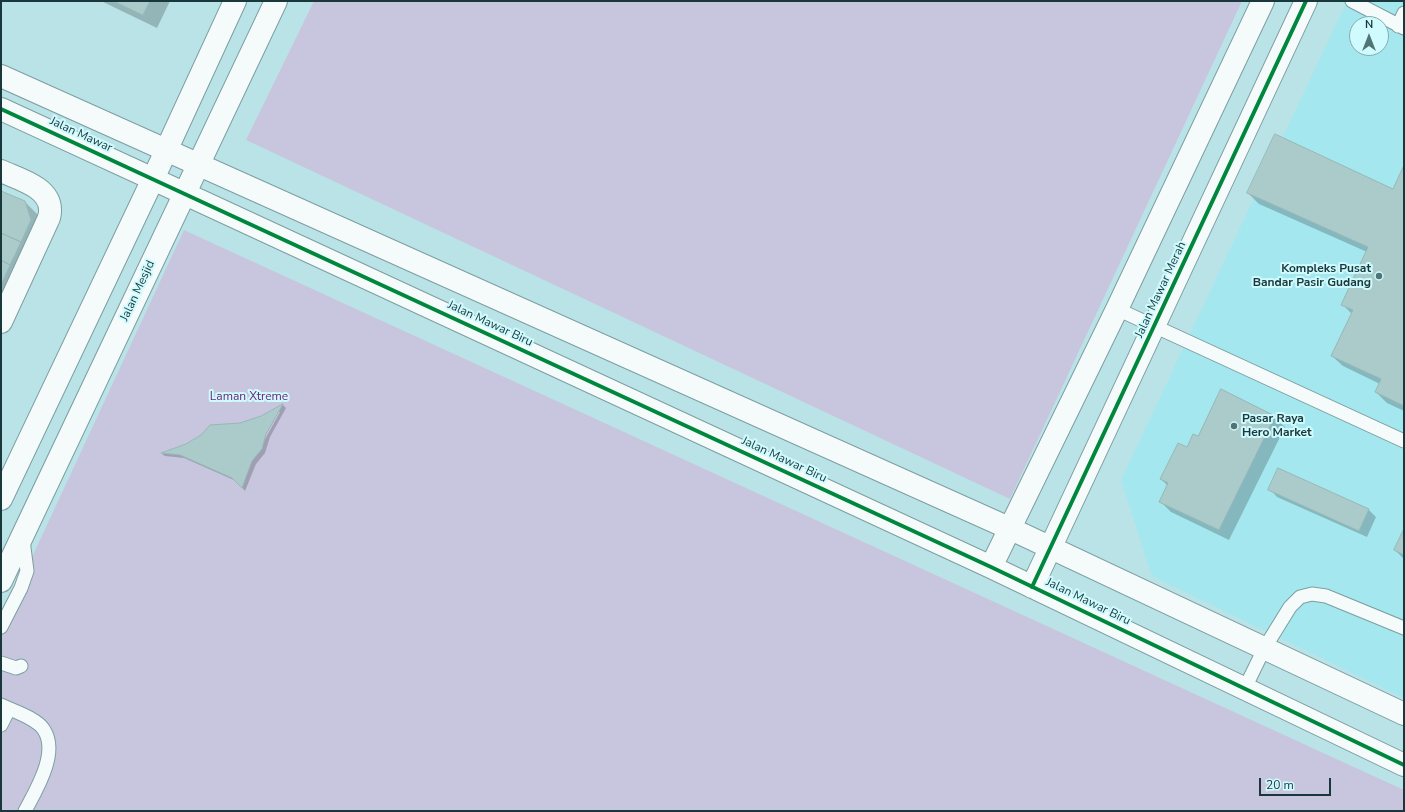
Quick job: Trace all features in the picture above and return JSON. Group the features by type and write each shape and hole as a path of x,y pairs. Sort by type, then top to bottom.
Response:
{"street":[{"path":"1,499 235,1"},
{"name":"Jalan Mesjid","path":"1,581 276,1"},
{"path":"992,567 1118,309 1263,1"},
{"name":"Jalan Mawar Merah","path":"1032,587 1052,548 1306,1"},
{"name":"Jalan Mawar","path":"1,76 166,150"},
{"name":"Jalan Mawar","path":"1,109 152,179"},
{"path":"166,150 1011,529 1404,714"},
{"path":"1,171 33,186 44,194 49,202 50,211 48,220 1,322"},
{"name":"Jalan Mawar Biru","path":"152,179 992,567 1404,765"}],"lane":[{"path":"1352,1 1401,27 1404,13"},
{"path":"1118,309 1404,441"},
{"path":"1,627 21,588 26,571 22,536"},
{"path":"1245,688 1264,649 1290,607 1300,597 1312,594 1326,596 1404,628"},
{"path":"1,663 16,668 21,666"},
{"path":"1,725 5,707 33,720 44,729 49,743 49,756 42,777 25,811"}],"shaded area":[{"path":"1347,1 1404,1 1404,698 1152,576 1121,480"}],"green space":[{"path":"314,1 1242,1 1010,499 246,140"},
{"name":"Laman Xtreme","path":"184,230 1404,790 1404,811 1,811 1,624"}],"building":[{"path":"114,1 150,1 143,15"},
{"name":"Kompleks Pusat Bandar Pasir Gudang","path":"1275,134 1393,189 1404,165 1404,406 1375,392 1381,379 1331,356 1353,310 1341,305 1368,247 1247,193"},
{"path":"1,191 25,201 31,220 21,242 1,233"},
{"path":"1,233 21,242 10,265 1,260"},
{"path":"1,260 10,265 1,285"},
{"path":"1221,389 1275,416 1219,530 1159,502 1168,483 1160,479 1178,443 1187,447 1193,434 1198,436"},
{"path":"283,404 266,434 262,449 252,461 242,488 232,478 180,455 161,453 186,444 201,435 210,425 240,423 261,416"},
{"path":"1278,468 1369,509 1359,531 1268,490"},
{"path":"1404,529 1404,555 1394,550"}],"cycle path":[{"path":"1032,587 1306,1"},
{"path":"1,109 991,567 1404,765"}],"place":[{"name":"Kompleks Pusat Bandar Pasir Gudang","path":"1379,276"},
{"name":"Pasar Raya Hero Market","path":"1234,426"}]}
